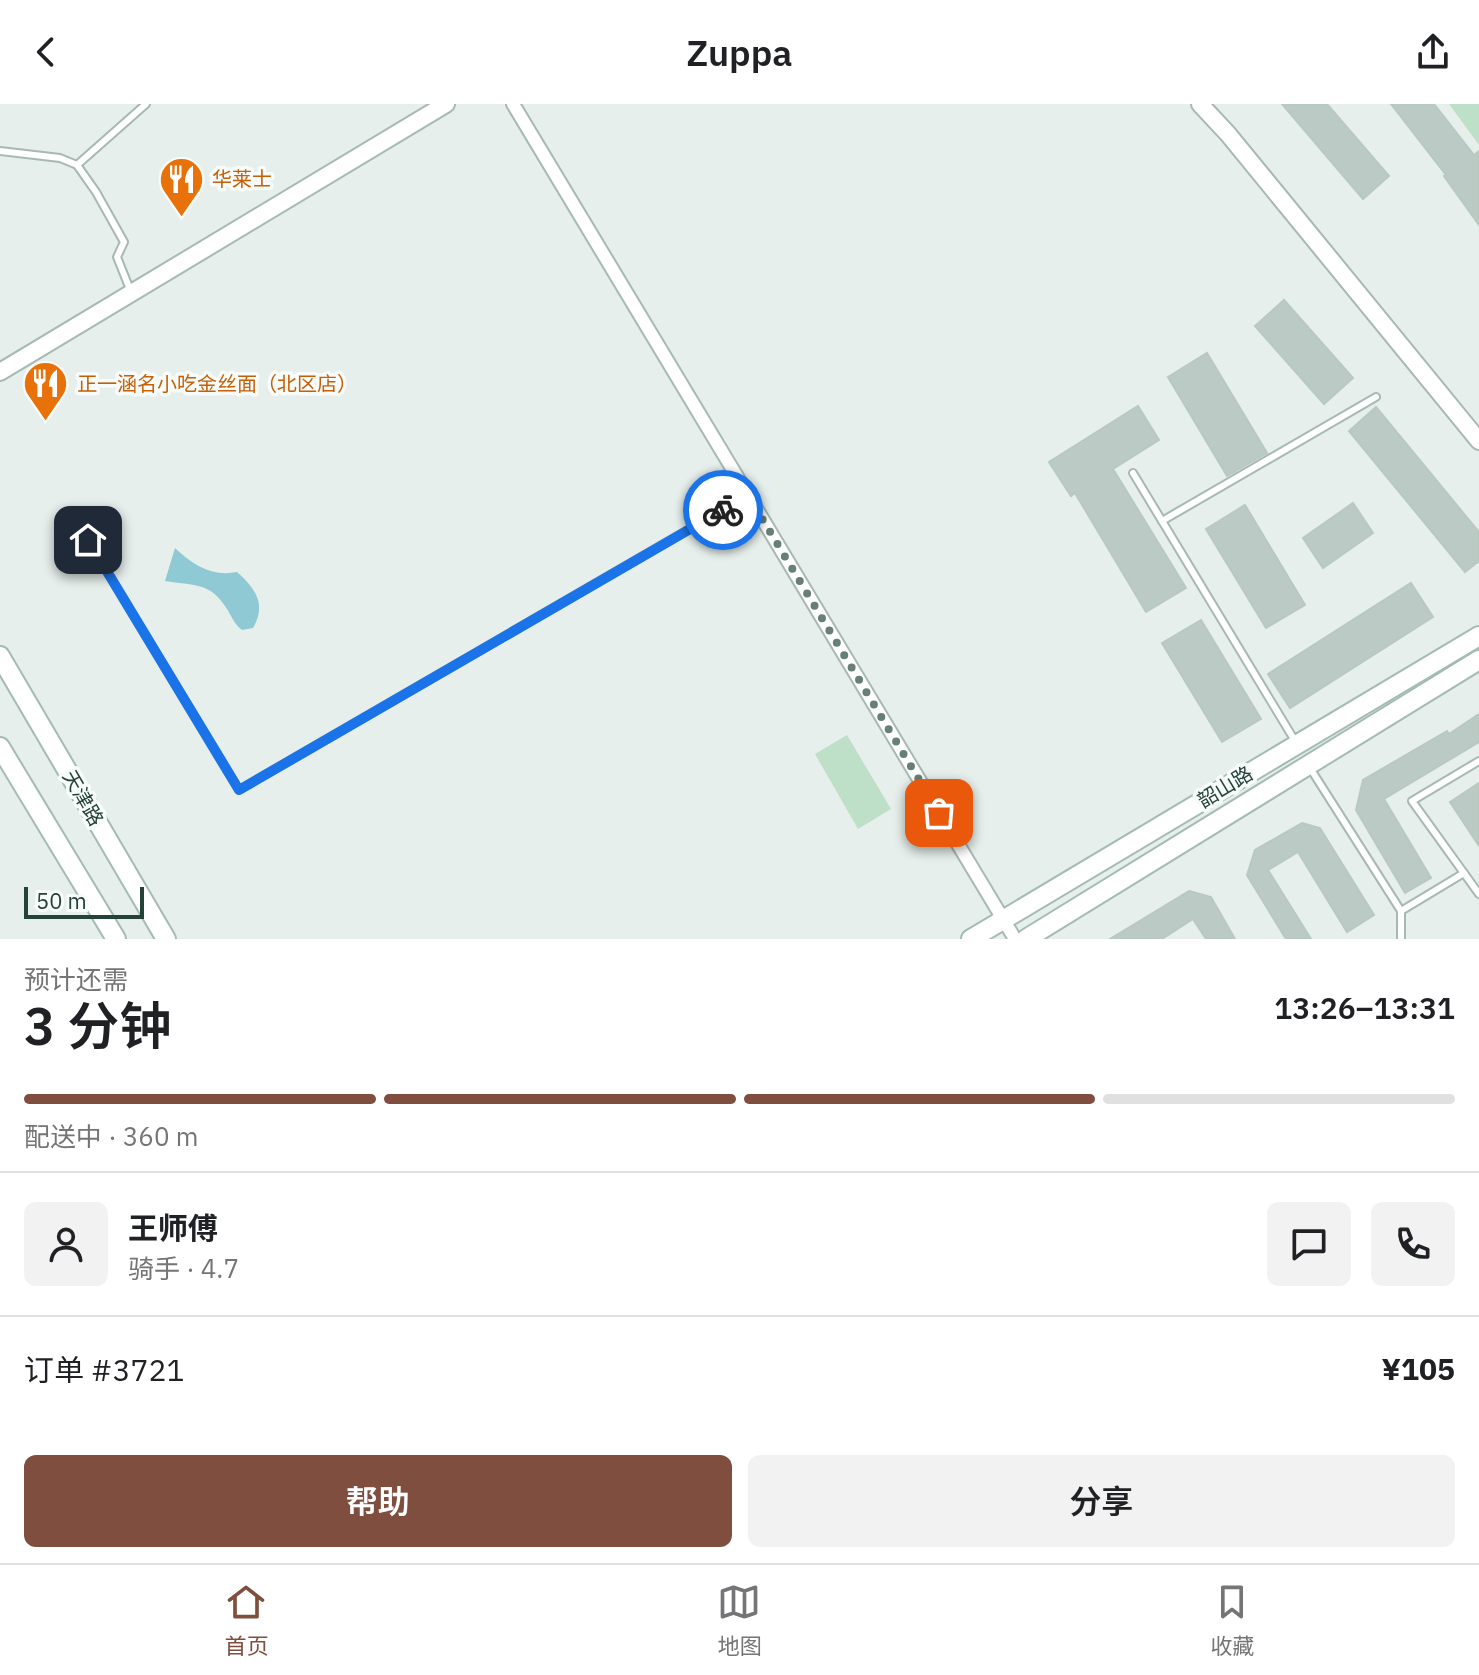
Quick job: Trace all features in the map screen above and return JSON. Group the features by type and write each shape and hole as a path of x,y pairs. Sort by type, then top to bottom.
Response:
{"main road":[{"name":"韶山路","path":"971,939 1479,636"},
{"name":"天津路","path":"0,656 166,939"},
{"name":"韶山路","path":"1026,939 1479,660"},
{"path":"0,747 116,939"}],"street":[{"path":"0,372 446,104"},
{"path":"513,104 1015,939"},
{"path":"1200,104 1238,146 1479,441"}],"lane":[{"path":"77,165 146,104"},
{"path":"0,151 60,158 77,165 124,242 117,257 131,293"},
{"path":"1162,521 1376,397"},
{"path":"1133,473 1297,744"},
{"path":"73,515 239,790 748,495"},
{"path":"1479,761 1412,801 1478,892 1479,901"},
{"path":"1309,765 1401,911 1401,939"},
{"path":"1401,911 1464,873"}],"green space":[{"path":"1449,104 1479,104 1479,145"},
{"path":"847,735 891,809 858,829 815,754"}],"water":[{"path":"175,548 203,568 219,573 237,572 243,578 254,590 259,604 253,628 239,628 221,600 207,589 165,581"}],"building":[{"path":"1282,104 1327,104 1389,176 1363,199"},
{"path":"1391,104 1434,104 1474,155 1479,151 1479,225 1446,175"},
{"path":"1284,300 1353,378 1324,404 1255,326"},
{"path":"1207,353 1267,453 1227,476 1168,377"},
{"path":"1138,406 1159,440 1113,469 1186,588 1146,612 1075,493 1071,496 1049,462"},
{"path":"1376,407 1479,532 1479,561 1465,572 1349,431"},
{"path":"1353,503 1373,533 1323,568 1303,538"},
{"path":"1245,505 1305,605 1266,628 1206,529"},
{"path":"1411,583 1433,617 1290,708 1268,674"},
{"path":"1201,620 1261,719 1222,742 1162,643"},
{"path":"1479,714 1479,742 1384,799 1431,878 1405,893 1356,810 1363,780 1447,731 1449,734"},
{"path":"1479,783 1479,846 1450,802"},
{"path":"1302,823 1320,828 1374,915 1347,932 1298,852 1268,870 1311,939 1286,939 1247,875 1255,850"},
{"path":"1189,891 1211,897 1235,939 1206,939 1193,919 1162,939 1110,939"}],"way so far":[{"path":"723,510 748,495 939,813"}],"place":[{"name":"华莱士","path":"181,218"},
{"name":"正一涵名小吃金丝面（北区店）","path":"46,423"}],"route":[{"path":"88,540 239,790 723,510"}]}
